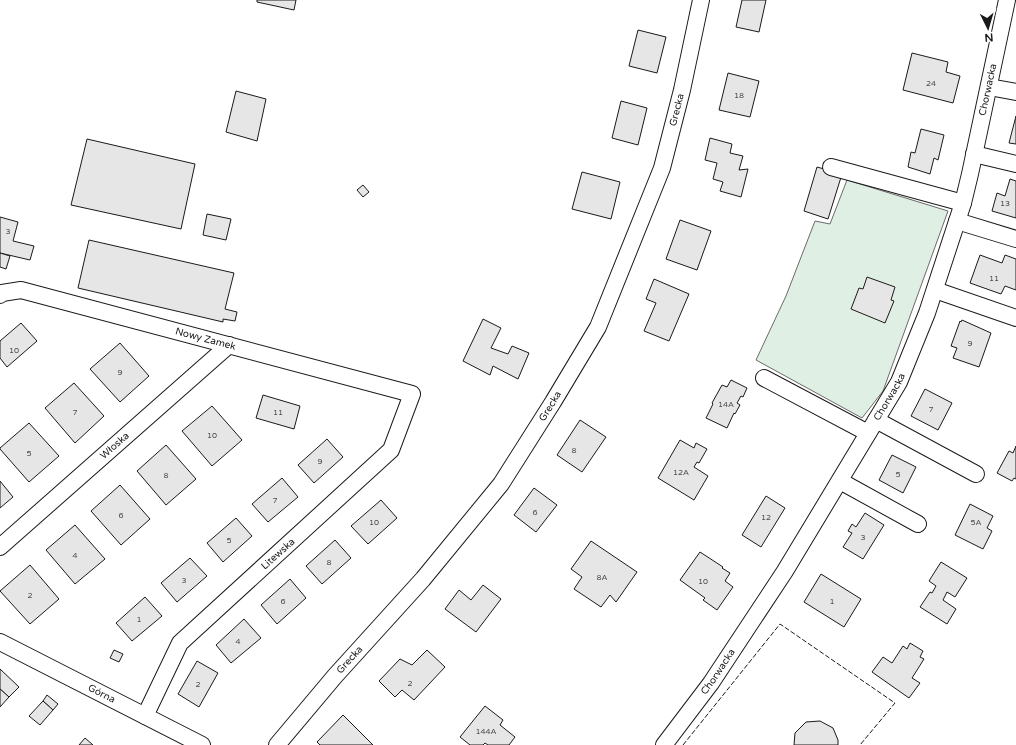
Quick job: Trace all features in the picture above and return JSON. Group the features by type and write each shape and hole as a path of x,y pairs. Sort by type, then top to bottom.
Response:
{"street":[{"name":"Grecka","path":"277,745 335,676 423,579 501,484 598,327 662,168 682,90 701,0"},
{"name":"Chorwacka","path":"664,745 712,683 785,571 899,382 927,313 963,203 1007,0"},
{"path":"989,87 1016,92"},
{"path":"974,154 1016,164"},
{"path":"831,167 963,203"},
{"path":"957,221 1016,239"},
{"name":"Nowy Zamek","path":"0,295 2,293 21,290 412,394"},
{"path":"934,290 1016,318"},
{"name":"Włoska","path":"0,547 229,345"},
{"path":"764,378 976,474"},
{"name":"Litewska","path":"145,716 180,643 391,450 412,394"},
{"path":"840,481 918,524"},
{"name":"Górna","path":"0,642 202,745"}],"green space":[{"path":"847,180 948,211 883,391 862,418 756,360 786,296 815,221 830,224"}],"building":[{"path":"257,0 296,0 294,10 257,2"},
{"path":"742,0 766,0 759,32 736,27"},
{"path":"638,30 666,37 657,73 629,66"},
{"path":"912,53 948,62 946,72 960,76 953,103 903,90"},
{"path":"728,73 759,81 750,117 719,110"},
{"path":"236,91 266,99 257,141 226,132"},
{"path":"621,101 647,108 638,145 612,138"},
{"path":"1016,116 1016,144 1009,143"},
{"path":"921,129 944,135 938,160 934,158 930,174 908,167 911,152 915,153"},
{"path":"710,138 732,144 730,153 743,156 739,170 748,169 741,197 720,191 723,182 713,179 717,163 705,160"},
{"path":"87,139 195,164 181,229 71,205"},
{"path":"817,167 842,174 828,219 804,211"},
{"path":"582,172 620,182 611,219 572,209"},
{"path":"1010,179 1016,181 1016,218 992,211 997,193 1005,196"},
{"path":"363,185 369,192 363,197 357,190"},
{"path":"207,214 231,219 226,240 203,235"},
{"path":"0,217 18,222 13,241 34,246 30,260 0,253"},
{"path":"680,220 711,231 697,270 666,259"},
{"path":"89,240 234,273 225,309 237,312 235,321 223,319 223,322 78,288"},
{"path":"0,253 10,256 6,269 0,267"},
{"path":"980,255 1002,263 1005,255 1016,259 1016,290 1005,286 1001,294 970,283"},
{"path":"867,277 895,287 891,300 894,301 885,323 851,309 859,288 863,289"},
{"path":"654,279 689,294 669,341 644,331 656,303 646,299"},
{"path":"483,319 501,328 491,348 508,354 512,346 529,353 518,379 493,366 490,375 463,361"},
{"path":"962,320 991,333 979,367 953,358 957,348 951,346 960,321 961,322"},
{"path":"21,323 37,341 7,367 0,358 0,341"},
{"path":"120,343 149,376 120,402 90,369"},
{"path":"731,380 747,388 743,397 741,396 737,403 740,405 735,414 734,413 727,428 706,418 722,385 727,387"},
{"path":"74,383 104,416 75,443 45,408"},
{"path":"925,389 952,403 938,430 911,416"},
{"path":"263,395 300,406 294,429 256,418"},
{"path":"212,406 242,440 212,466 182,431"},
{"path":"580,420 606,437 582,472 557,455"},
{"path":"29,423 59,456 29,482 0,448"},
{"path":"327,439 343,457 314,483 298,465"},
{"path":"680,440 694,448 696,443 707,449 699,463 697,462 694,467 708,476 694,500 658,478"},
{"path":"166,445 196,479 166,505 137,471"},
{"path":"1016,446 1016,479 1014,478 1012,481 997,473 1009,451 1013,453"},
{"path":"892,455 916,467 903,493 879,480"},
{"path":"282,478 298,497 268,522 252,504"},
{"path":"0,481 13,497 0,508"},
{"path":"120,485 150,519 121,545 91,511"},
{"path":"534,488 557,505 536,532 514,515"},
{"path":"766,496 785,508 761,547 742,535"},
{"path":"381,500 397,518 368,544 351,526"},
{"path":"970,504 993,516 987,528 992,531 983,549 955,535"},
{"path":"865,513 884,525 863,559 843,547 852,533 848,531 852,524 856,527"},
{"path":"236,518 252,536 223,562 207,543"},
{"path":"75,525 105,559 75,584 46,550"},
{"path":"335,540 351,558 322,584 306,566"},
{"path":"591,541 637,572 616,602 610,595 601,607 574,589 582,577 571,569"},
{"path":"700,552 730,573 725,581 733,587 717,610 703,600 705,598 680,580"},
{"path":"190,558 207,576 177,602 161,583"},
{"path":"941,562 967,578 955,597 947,592 943,600 956,609 947,624 920,607 936,586 929,581"},
{"path":"30,565 59,599 30,624 0,591"},
{"path":"821,574 861,599 844,627 804,602"},
{"path":"290,579 306,598 277,624 261,605"},
{"path":"483,585 501,599 476,632 445,609 459,590 471,600"},
{"path":"145,597 162,616 132,641 116,623"},
{"path":"244,619 261,638 231,663 216,645"},
{"path":"910,643 923,651 920,657 924,659 912,678 920,683 909,698 872,672 883,657 892,663 903,646 907,649"},
{"path":"114,650 123,654 119,662 110,658"},
{"path":"427,650 445,667 414,700 402,690 395,697 379,681 400,659 412,665"},
{"path":"197,661 218,673 199,707 178,694"},
{"path":"0,669 19,687 9,697 0,689"},
{"path":"0,689 9,697 0,707"},
{"path":"47,695 58,704 53,710 43,701"},
{"path":"43,701 53,710 40,725 29,716"},
{"path":"485,706 503,720 500,725 515,737 509,745 488,745 485,743 483,745 470,745 460,737"},
{"path":"343,715 373,745 320,745 317,742"},
{"path":"820,721 833,728 838,740 838,745 794,745 795,733 806,722"},
{"path":"85,738 93,745 79,745"}],"fence":[{"path":"683,745 780,624 895,703 860,745"}]}
